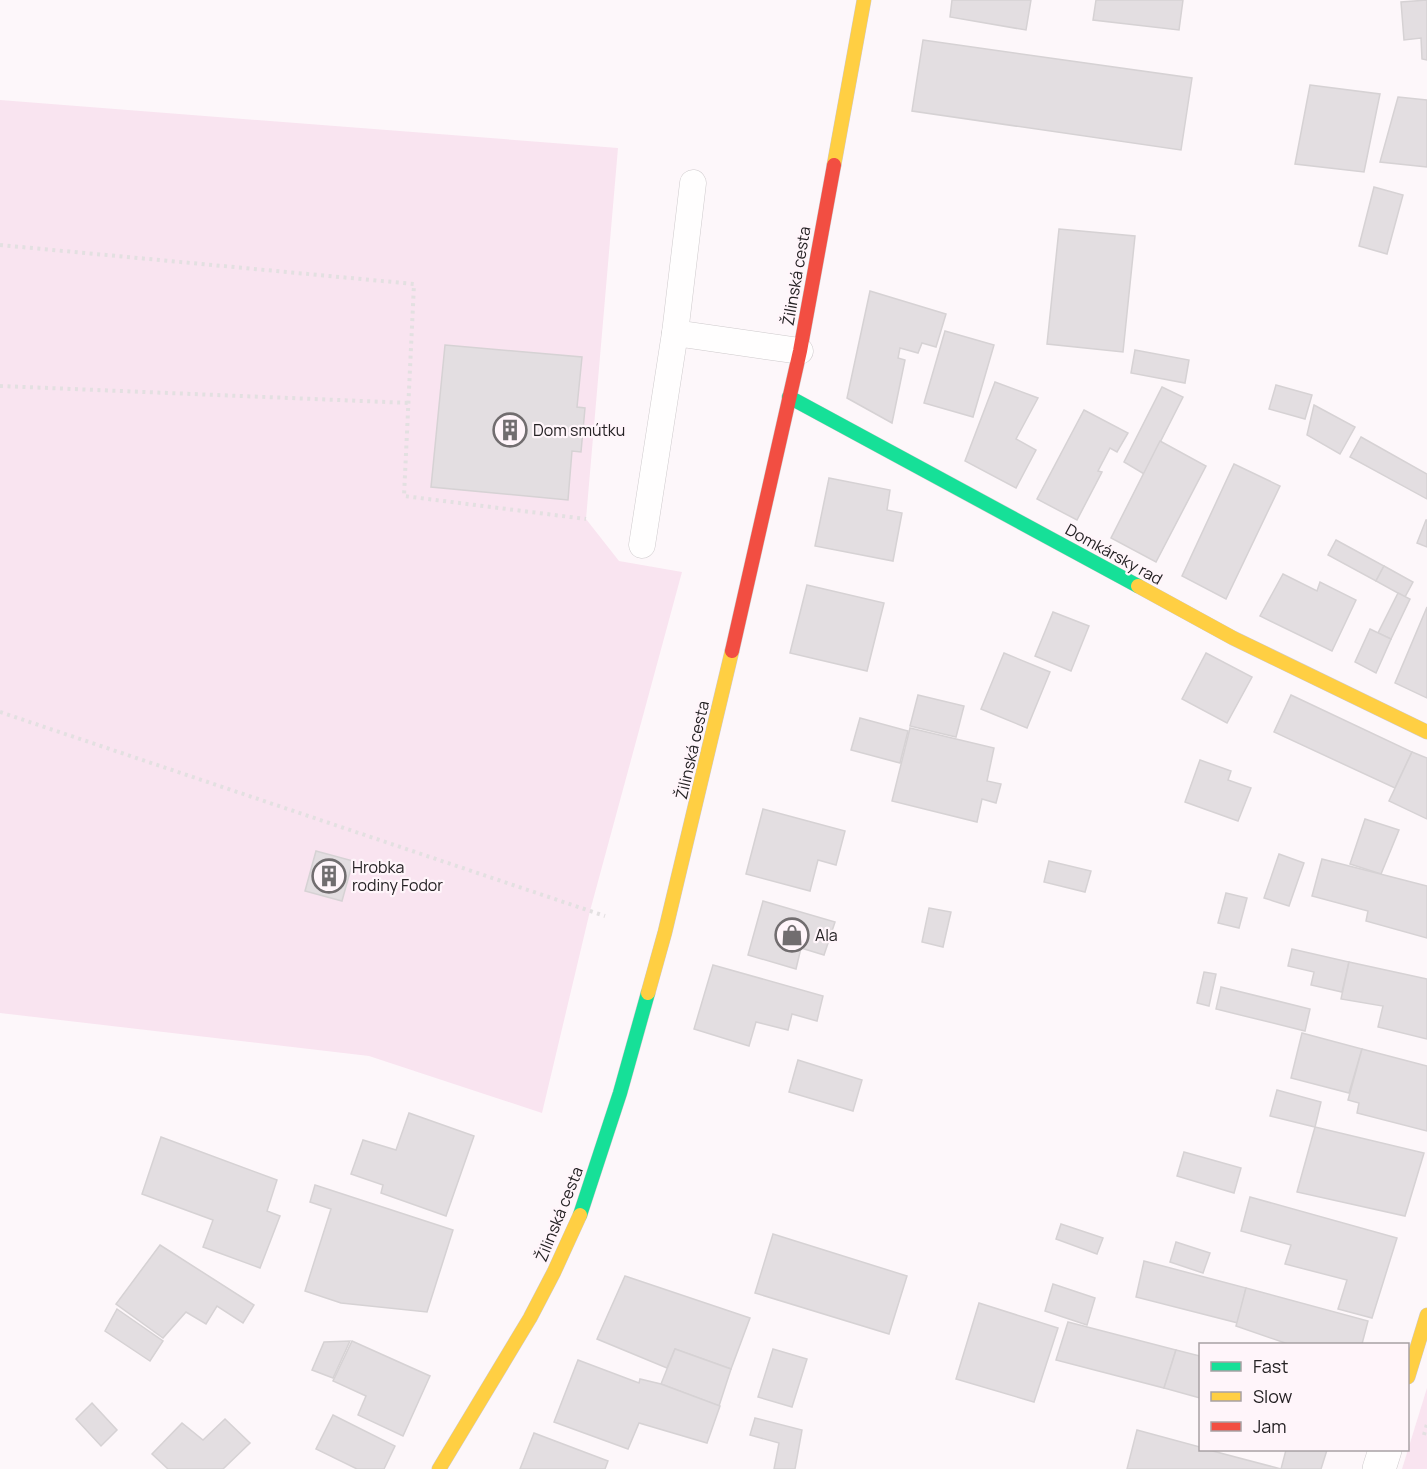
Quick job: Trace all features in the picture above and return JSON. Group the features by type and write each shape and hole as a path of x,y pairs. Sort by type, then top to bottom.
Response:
{"main road":[{"name":"Žilinská cesta","path":"439,1469 530,1318 554,1272 580,1214 620,1093 668,921 800,351 864,0"},
{"name":"Domkársky rad","path":"789,397 1233,638 1427,732"},
{"path":"1409,1371 1427,1315"}],"street":[{"path":"1379,1469 1384,1451"}],"lane":[{"path":"642,545 675,333 693,183"},
{"path":"675,333 800,351"}],"path":[{"path":"0,245 414,284 404,496 586,519"},
{"path":"0,386 410,404"},
{"path":"0,712 605,916"}],"shaded area":[{"path":"0,100 618,148 586,519 619,561 682,572 590,911 542,1113 369,1056 0,1013"},
{"path":"1427,1388 1427,1469 1402,1469"}],"building":[{"path":"952,0 1031,0 1026,30 950,17"},
{"path":"1096,0 1183,0 1179,30 1093,20"},
{"path":"1427,0 1427,60 1422,59 1421,38 1404,40 1401,2"},
{"path":"923,40 1192,78 1181,150 912,111"},
{"path":"1310,85 1380,94 1364,172 1295,164"},
{"path":"1398,97 1427,100 1427,167 1380,162"},
{"path":"1374,187 1403,195 1387,254 1359,246"},
{"path":"1059,229 1135,236 1123,352 1047,344"},
{"path":"870,291 946,314 936,347 922,343 918,353 900,348 898,358 905,360 892,423 847,398"},
{"path":"945,331 994,345 973,417 924,403"},
{"name":"Dom smútku","path":"445,345 582,357 577,407 585,408 581,452 572,451 568,500 431,487"},
{"path":"1135,350 1189,360 1185,383 1131,373"},
{"path":"995,382 1038,398 1016,439 1036,450 1016,488 965,461"},
{"path":"1276,385 1312,395 1305,419 1269,409"},
{"path":"1162,387 1183,397 1144,474 1124,462"},
{"path":"1314,405 1355,427 1340,454 1307,435"},
{"path":"1084,410 1128,433 1117,452 1110,448 1098,471 1102,472 1077,520 1037,499"},
{"path":"1361,437 1427,474 1427,499 1350,457"},
{"path":"1160,441 1206,466 1156,562 1111,538"},
{"path":"1234,464 1280,486 1226,599 1182,576"},
{"path":"829,478 890,490 887,510 902,513 893,561 815,546"},
{"path":"1427,520 1427,547 1417,543"},
{"path":"1336,540 1384,566 1376,581 1328,555"},
{"path":"1384,566 1413,582 1405,597 1376,581"},
{"path":"1283,574 1317,591 1320,582 1356,600 1332,651 1260,616"},
{"path":"807,585 884,603 867,671 790,653"},
{"path":"1398,593 1410,599 1391,639 1378,633"},
{"path":"1427,607 1427,698 1395,683"},
{"path":"1053,612 1089,626 1071,671 1035,656"},
{"path":"1370,629 1391,639 1376,673 1355,662"},
{"path":"1004,653 1050,672 1027,728 981,709"},
{"path":"1206,653 1252,677 1227,723 1182,699"},
{"path":"918,695 964,706 956,737 910,726"},
{"path":"1291,695 1412,752 1395,788 1274,732"},
{"path":"860,718 908,731 900,763 851,750"},
{"path":"910,728 994,748 987,781 1001,784 996,803 982,799 977,822 892,801"},
{"path":"1412,752 1427,758 1427,819 1389,801"},
{"path":"1200,760 1231,771 1228,780 1251,788 1238,821 1185,802"},
{"path":"763,809 845,831 836,865 818,860 810,891 746,874"},
{"path":"1365,819 1399,830 1381,874 1350,864"},
{"name":"Hrobka rodiny Fodor","path":"316,851 353,861 342,901 305,891"},
{"path":"1279,854 1304,863 1289,906 1264,898"},
{"path":"1322,859 1427,886 1427,938 1366,921 1368,911 1312,896"},
{"path":"1049,861 1091,871 1085,892 1044,882"},
{"path":"1226,893 1247,898 1239,928 1218,923"},
{"name":"Ala","path":"763,901 835,922 824,955 801,948 796,969 748,955"},
{"path":"929,908 951,912 943,947 922,942"},
{"path":"1292,949 1349,962 1342,992 1311,985 1314,972 1288,966"},
{"path":"1349,962 1427,979 1427,1039 1378,1027 1383,1006 1341,999"},
{"path":"713,965 823,996 817,1021 792,1014 788,1030 756,1022 749,1046 694,1029"},
{"path":"1204,972 1216,974 1209,1006 1197,1003"},
{"path":"1221,987 1310,1009 1305,1031 1216,1009"},
{"path":"1302,1033 1362,1049 1349,1093 1291,1078"},
{"path":"1362,1049 1427,1066 1427,1131 1357,1113 1359,1103 1348,1100"},
{"path":"798,1060 862,1080 853,1111 789,1092"},
{"path":"1277,1090 1321,1102 1315,1127 1270,1116"},
{"path":"409,1113 474,1136 446,1216 381,1193 383,1185 351,1174 363,1140 396,1150"},
{"path":"1315,1127 1424,1153 1405,1216 1297,1192"},
{"path":"161,1137 277,1180 267,1211 280,1216 260,1268 203,1247 213,1220 142,1194"},
{"path":"1184,1152 1241,1168 1234,1193 1177,1176"},
{"path":"315,1185 453,1230 427,1312 341,1303 305,1291 331,1209 310,1202"},
{"path":"1250,1197 1397,1238 1372,1318 1338,1309 1347,1280 1285,1264 1291,1245 1241,1231"},
{"path":"1061,1224 1103,1238 1097,1254 1056,1239"},
{"path":"773,1234 907,1276 889,1334 755,1293"},
{"path":"1176,1242 1210,1253 1203,1273 1170,1262"},
{"path":"160,1245 254,1305 243,1323 217,1306 206,1324 186,1312 163,1338 116,1304"},
{"path":"1144,1261 1246,1288 1238,1323 1136,1297"},
{"path":"625,1276 750,1318 731,1369 675,1349 667,1368 597,1339"},
{"path":"1053,1284 1095,1298 1087,1325 1045,1311"},
{"path":"1246,1288 1368,1321 1362,1343 1285,1343 1236,1326"},
{"path":"979,1303 1058,1328 1034,1402 956,1379"},
{"path":"117,1309 163,1341 150,1361 105,1331"},
{"path":"1068,1322 1176,1350 1164,1388 1056,1360"},
{"path":"350,1341 333,1378 312,1370 324,1342"},
{"path":"352,1341 430,1376 403,1436 358,1415 366,1396 333,1381"},
{"path":"675,1349 731,1369 719,1406 661,1384"},
{"path":"773,1349 807,1359 792,1407 758,1397"},
{"path":"1176,1350 1199,1356 1199,1398 1164,1388"},
{"path":"578,1360 639,1383 640,1379 661,1384 720,1406 707,1443 639,1423 628,1449 554,1422"},
{"path":"92,1403 117,1430 101,1446 76,1419"},
{"path":"333,1415 395,1446 384,1469 357,1469 316,1449"},
{"path":"755,1418 802,1430 795,1469 774,1469 779,1443 750,1435"},
{"path":"225,1419 250,1443 223,1469 168,1469 152,1454 182,1423 203,1440"},
{"path":"1137,1430 1199,1447 1199,1451 1213,1451 1281,1469 1127,1469"},
{"path":"534,1433 608,1461 605,1469 520,1469"},
{"path":"1286,1451 1327,1451 1321,1469 1281,1469"}],"traffic: fast":[{"path":"789,397 1138,586"},
{"path":"580,1215 620,1093 648,993"}],"traffic: slow":[{"path":"834,165 864,0"},
{"path":"1138,586 1233,638 1427,732"},
{"path":"648,993 665,932 732,651"},
{"path":"439,1469 530,1318 580,1215"},
{"path":"1409,1374 1427,1315"}],"traffic: jam":[{"path":"732,651 800,351 834,165"}],"place":[{"name":"Dom smútku","path":"510,430"},
{"name":"Hrobka rodiny Fodor","path":"329,876"},
{"name":"Ala","path":"792,935"}]}
